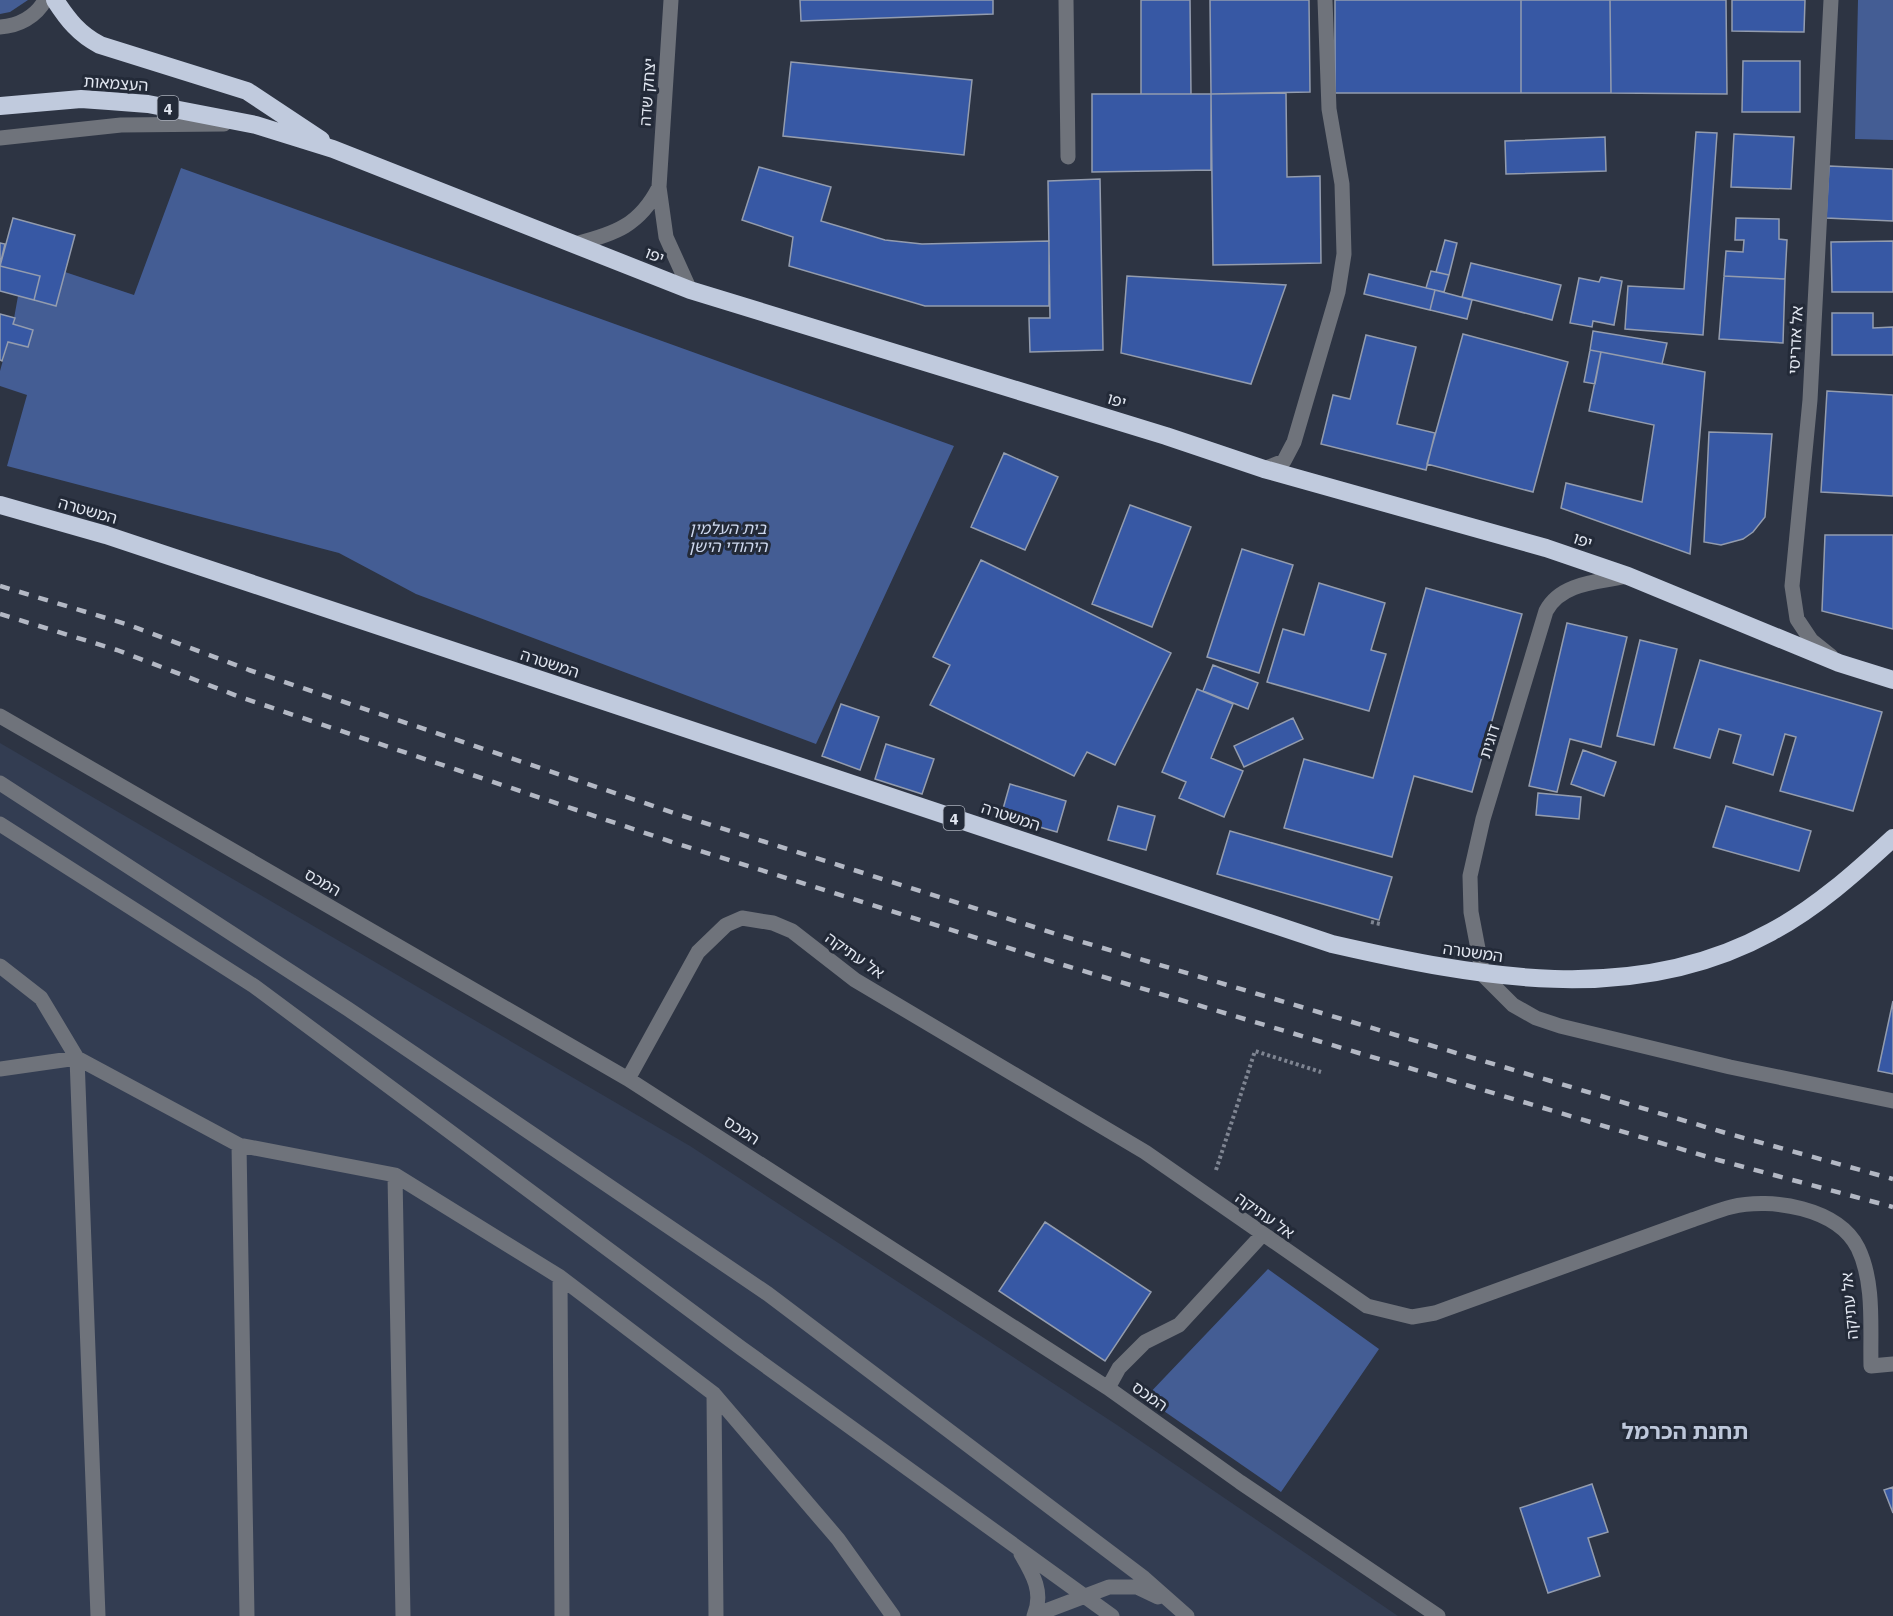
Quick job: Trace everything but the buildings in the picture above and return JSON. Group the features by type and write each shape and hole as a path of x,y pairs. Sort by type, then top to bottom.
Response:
{"highway":[{"path":"56,0 72,26 100,45 247,91 333,148"},
{"name":"העצמאות","path":"0,106 81,99 148,104 245,123 333,148"},
{"name":"יפו","path":"333,148 690,290 1166,436 1264,469 1546,548 1628,576 1839,663 1893,680"},
{"name":"המשטרה","path":"0,505 117,539 1332,944 1483,975 1552,981 1624,978 1685,968 1731,952 1772,932 1815,904 1893,838"}],"street":[{"path":"0,27 22,23 34,14 45,0"},
{"name":"יצחק שדה","path":"671,0 659,187 666,237 690,290"},
{"path":"1066,0 1068,157"},
{"path":"1264,469 1284,461 1294,442 1338,292 1344,254 1342,184 1329,108 1325,0"},
{"name":"אל אדריסי","path":"1831,0 1810,400 1792,586 1793,609 1803,630 1811,640 1839,663"},
{"path":"0,138 122,125 245,123"},
{"name":"יצחק שדה","path":"575,244 632,224 643,213 659,187"},
{"name":"דוגית","path":"1483,975 1471,912 1470,876 1483,819 1546,610 1555,597 1565,591 1628,576"},
{"name":"המכס","path":"0,716 628,1078 1108,1388 1250,1489 1438,1616"},
{"path":"0,783 348,1008 768,1294 1144,1578 1182,1611"},
{"path":"0,824 254,986 741,1348 1112,1616"},
{"name":"אל עתיקה","path":"628,1078 698,952 726,925 742,918 755,918 792,931 855,980 1145,1152 1367,1306 1412,1317 1435,1313 1733,1206 1769,1205 1815,1210 1840,1226 1857,1247 1865,1268 1870,1301 1871,1366 1893,1364"},
{"path":"0,966 41,998 77,1058 98,1616"},
{"path":"1483,975 1513,1005 1536,1018 1560,1026 1730,1067 1893,1101"},
{"path":"0,1069 77,1058 239,1146 395,1175 560,1277 714,1394 838,1539 893,1616"},
{"path":"239,1146 247,1616"},
{"path":"395,1175 403,1616"},
{"path":"1108,1388 1119,1368 1145,1342 1179,1325 1262,1234"},
{"path":"560,1277 562,1616"},
{"path":"714,1394 716,1616"},
{"path":"1016,1546 1034,1575 1039,1593 1035,1615"},
{"path":"1035,1615 1109,1587 1137,1587 1182,1611"}],"path":[{"path":"1207,1197 1256,1051 1321,1072"}],"shaded area":[{"path":"0,743 690,1146 1117,1425 1398,1616 0,1616"}],"green space":[{"path":"0,0 28,0 10,12 0,14"},
{"path":"1858,0 1893,0 1893,140 1855,139"},
{"name":"בית העלמין היהודי הישן","path":"181,168 954,446 816,744 416,594 339,553 7,466 27,395 0,386 0,371 8,342 28,347 33,330 13,324 18,296 65,272 134,295"},
{"path":"1268,1269 1379,1349 1281,1492 1145,1398"}],"railway":[{"path":"0,586 126,624 249,670 683,816 1069,938 1726,1133 1893,1179"},
{"path":"0,614 117,650 240,697 675,843 1060,964 1718,1160 1893,1207"}],"district":[{"name":"תחנת הכרמל","path":"1685,1431"}]}
